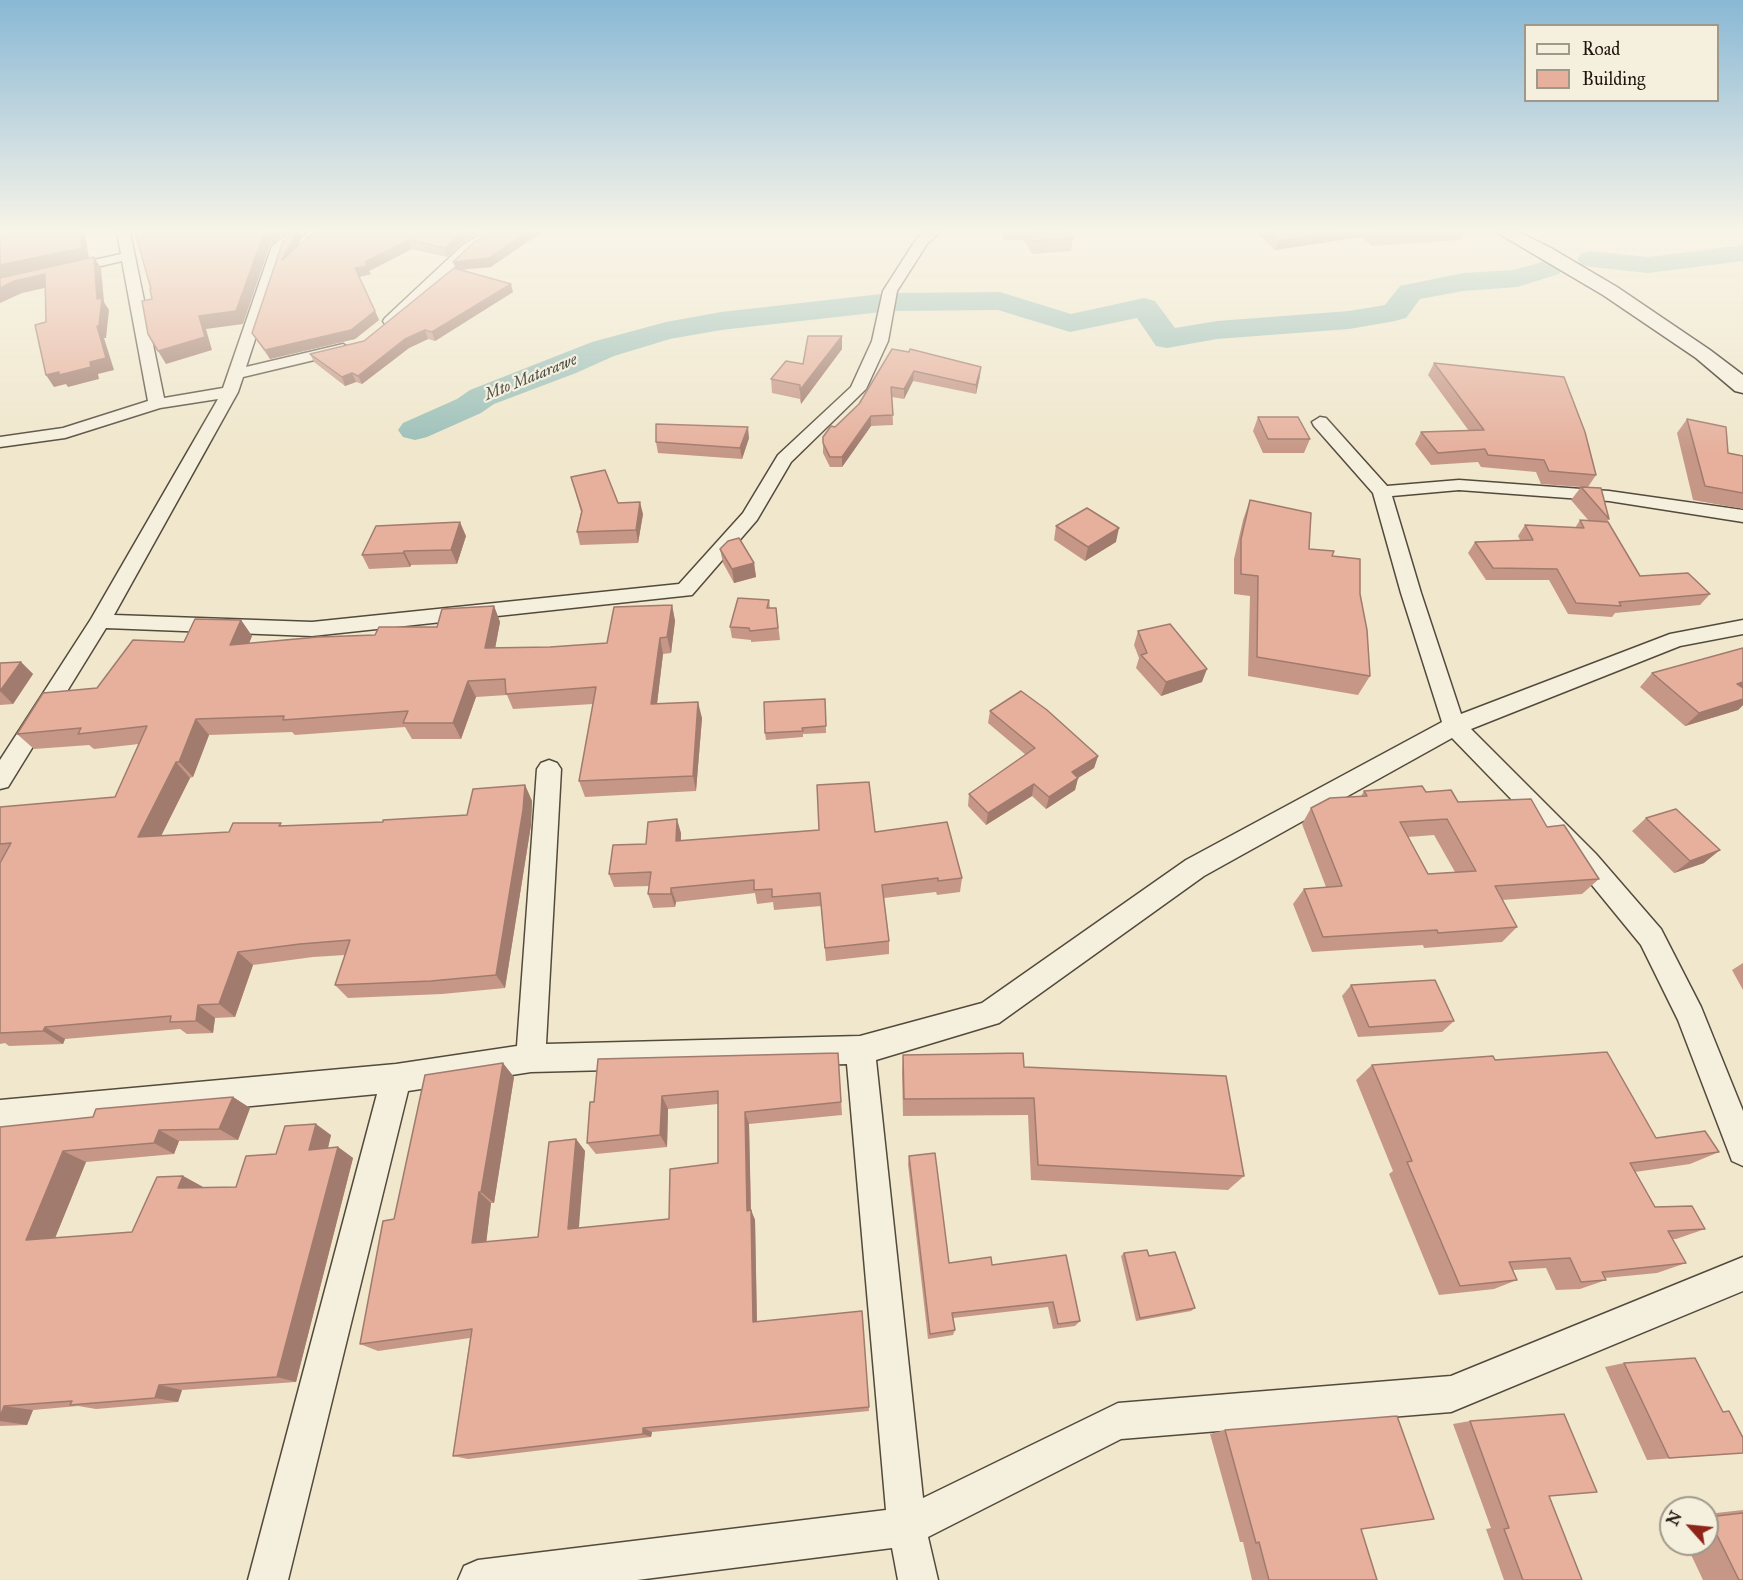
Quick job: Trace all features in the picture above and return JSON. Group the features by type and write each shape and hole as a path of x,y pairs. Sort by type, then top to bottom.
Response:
{"main road":[{"path":"1632,306 1703,354 1743,386"}],"street":[{"path":"138,306 158,404"},
{"path":"0,780 99,621 230,392 259,306"},
{"path":"375,333 408,306"},
{"path":"99,621 312,629 685,590 750,516 784,459 858,389 880,341 887,306"},
{"path":"237,374 361,344"},
{"path":"0,442 64,433 158,404 230,392"},
{"path":"1320,422 1382,492 1411,593 1454,726 1587,861 1651,938 1691,1016 1743,1150"},
{"path":"1382,492 1459,485 1608,496 1743,516"},
{"path":"0,1115 396,1078 531,1059 860,1050 989,1014 1195,868 1454,726 1677,639 1743,627"},
{"path":"531,1059 549,768"},
{"path":"860,1050 907,1527 918,1580"},
{"path":"268,1580 396,1078"},
{"path":"478,1580 907,1527 1118,1421 1450,1394 1743,1274"}],"building":[{"path":"46,306 101,306 99,326 97,326 106,358 90,362 91,367 59,375 59,372 46,375 35,325 46,322"},
{"path":"143,306 238,306 236,311 199,316 205,337 158,351 148,334"},
{"path":"261,306 373,306 375,311 351,330 265,350 252,333"},
{"path":"407,306 475,306 432,332 425,330 405,339 358,376 352,373 342,377 310,354 364,341"},
{"path":"808,336 842,336 800,390 800,385 771,379 786,361 803,364"},
{"path":"892,349 909,352 910,349 981,367 976,385 914,371 904,389 891,387 893,415 871,416 842,457 830,457 823,443 823,437 831,426 835,427 859,404"},
{"path":"1434,363 1564,377 1585,432 1596,475 1549,471 1544,460 1488,455 1485,449 1438,453 1421,432 1484,430"},
{"path":"1258,417 1298,417 1310,439 1268,439"},
{"path":"1687,419 1726,427 1728,453 1743,456 1743,493 1705,486"},
{"path":"656,424 748,427 740,448 656,442"},
{"path":"605,470 618,503 640,502 636,530 577,532 582,511 571,477"},
{"path":"1581,487 1601,488 1609,519"},
{"path":"1250,500 1311,513 1309,549 1334,551 1332,556 1360,559 1360,594 1367,630 1370,676 1257,657 1258,576 1241,574 1241,539"},
{"path":"1087,508 1119,528 1088,547 1056,526"},
{"path":"1580,520 1608,522 1640,576 1688,573 1710,594 1619,602 1621,606 1576,603 1557,569 1493,568 1475,542 1533,540 1525,525 1584,528"},
{"path":"460,522 451,550 362,555 376,526"},
{"path":"739,538 754,563 732,569 720,549 728,541"},
{"path":"738,598 769,600 767,608 776,608 778,628 750,631 749,628 730,627"},
{"path":"672,605 667,637 660,638 651,704 698,702 693,776 579,781 596,687 506,694 505,679 468,681 453,723 403,723 408,711 283,720 284,716 196,719 179,762 176,762 138,837 229,832 233,823 281,823 279,826 383,822 383,820 467,815 473,789 525,785 496,975 431,981 335,985 350,940 300,944 238,952 219,1004 198,1005 196,1021 170,1022 171,1016 45,1027 43,1031 0,1033 0,863 11,843 0,844 0,807 115,797 147,726 78,734 81,728 17,734 43,693 97,688 133,640 184,642 195,619 241,620 230,645 318,637 375,635 379,627 437,627 442,609 494,606 485,648 550,647 607,643 614,607"},
{"path":"1170,624 1207,669 1166,682 1141,655 1147,653 1138,631"},
{"path":"1743,648 1743,682 1737,684 1743,688 1743,699 1699,713 1652,673"},
{"path":"21,662 0,691 0,663"},
{"path":"1021,691 1047,710 1098,756 1072,772 1078,778 1049,797 1034,784 988,813 969,794 1035,748 990,711"},
{"path":"825,699 826,726 802,728 803,731 765,733 764,702"},
{"path":"869,782 875,832 947,822 962,878 938,881 938,878 882,885 889,941 825,948 820,893 772,897 772,889 754,890 754,880 671,888 671,894 648,894 651,872 609,874 613,845 646,844 648,822 677,819 676,841 819,830 817,785"},
{"path":"1422,786 1426,792 1451,790 1458,802 1531,799 1547,827 1564,825 1599,879 1495,886 1517,927 1438,933 1437,930 1323,937 1304,889 1342,886 1311,808 1330,798 1367,796 1364,791","holes":["1447,819 1476,871 1428,874 1400,822"]},
{"path":"1676,809 1720,850 1690,861 1646,818"},
{"path":"1435,980 1454,1021 1369,1027 1351,985"},
{"path":"1607,1052 1656,1138 1705,1131 1719,1152 1630,1163 1655,1207 1692,1206 1705,1229 1668,1231 1686,1263 1602,1272 1606,1280 1581,1282 1570,1258 1509,1262 1517,1280 1460,1286 1407,1162 1412,1161 1372,1065 1493,1056 1495,1060"},
{"path":"838,1053 841,1102 745,1112 747,1211 751,1210 753,1322 862,1311 869,1407 643,1428 643,1434 453,1456 472,1329 360,1344 383,1221 394,1219 425,1075 503,1063 472,1243 538,1237 549,1142 576,1139 568,1229 669,1219 670,1169 718,1163 718,1091 662,1096 660,1135 587,1143 590,1102 594,1102 598,1059"},
{"path":"1023,1053 1024,1067 1226,1076 1244,1176 1038,1165 1034,1098 904,1099 903,1055"},
{"path":"233,1097 219,1129 159,1130 154,1143 63,1151 26,1240 132,1232 157,1177 183,1176 178,1188 236,1187 246,1156 276,1154 285,1126 316,1124 309,1150 338,1147 277,1377 159,1385 155,1398 70,1405 72,1401 4,1406 0,1417 0,1127 93,1117 96,1109"},
{"path":"935,1153 949,1263 991,1257 992,1265 1066,1255 1080,1321 1058,1324 1053,1302 952,1313 955,1330 930,1334 909,1156"},
{"path":"1147,1250 1149,1256 1175,1252 1195,1308 1140,1318 1124,1253"},
{"path":"1695,1358 1723,1412 1729,1411 1743,1438 1743,1453 1669,1458 1624,1363"},
{"path":"1564,1414 1597,1492 1549,1496 1582,1580 1523,1580 1504,1529 1509,1528 1470,1421"},
{"path":"1397,1416 1434,1519 1361,1529 1377,1580 1269,1580 1259,1542 1256,1543 1225,1430"},
{"path":"1743,1513 1743,1580 1739,1580 1719,1539 1719,1516"}],"waterway":[{"name":"Mto Matarawe","path":"415,430 469,406 482,397 603,349 666,331 721,321 860,306"},
{"name":"Mto Matarawe","path":"1015,306 1070,323 1144,307 1167,339 1217,330 1349,320 1395,312 1400,306"}]}
